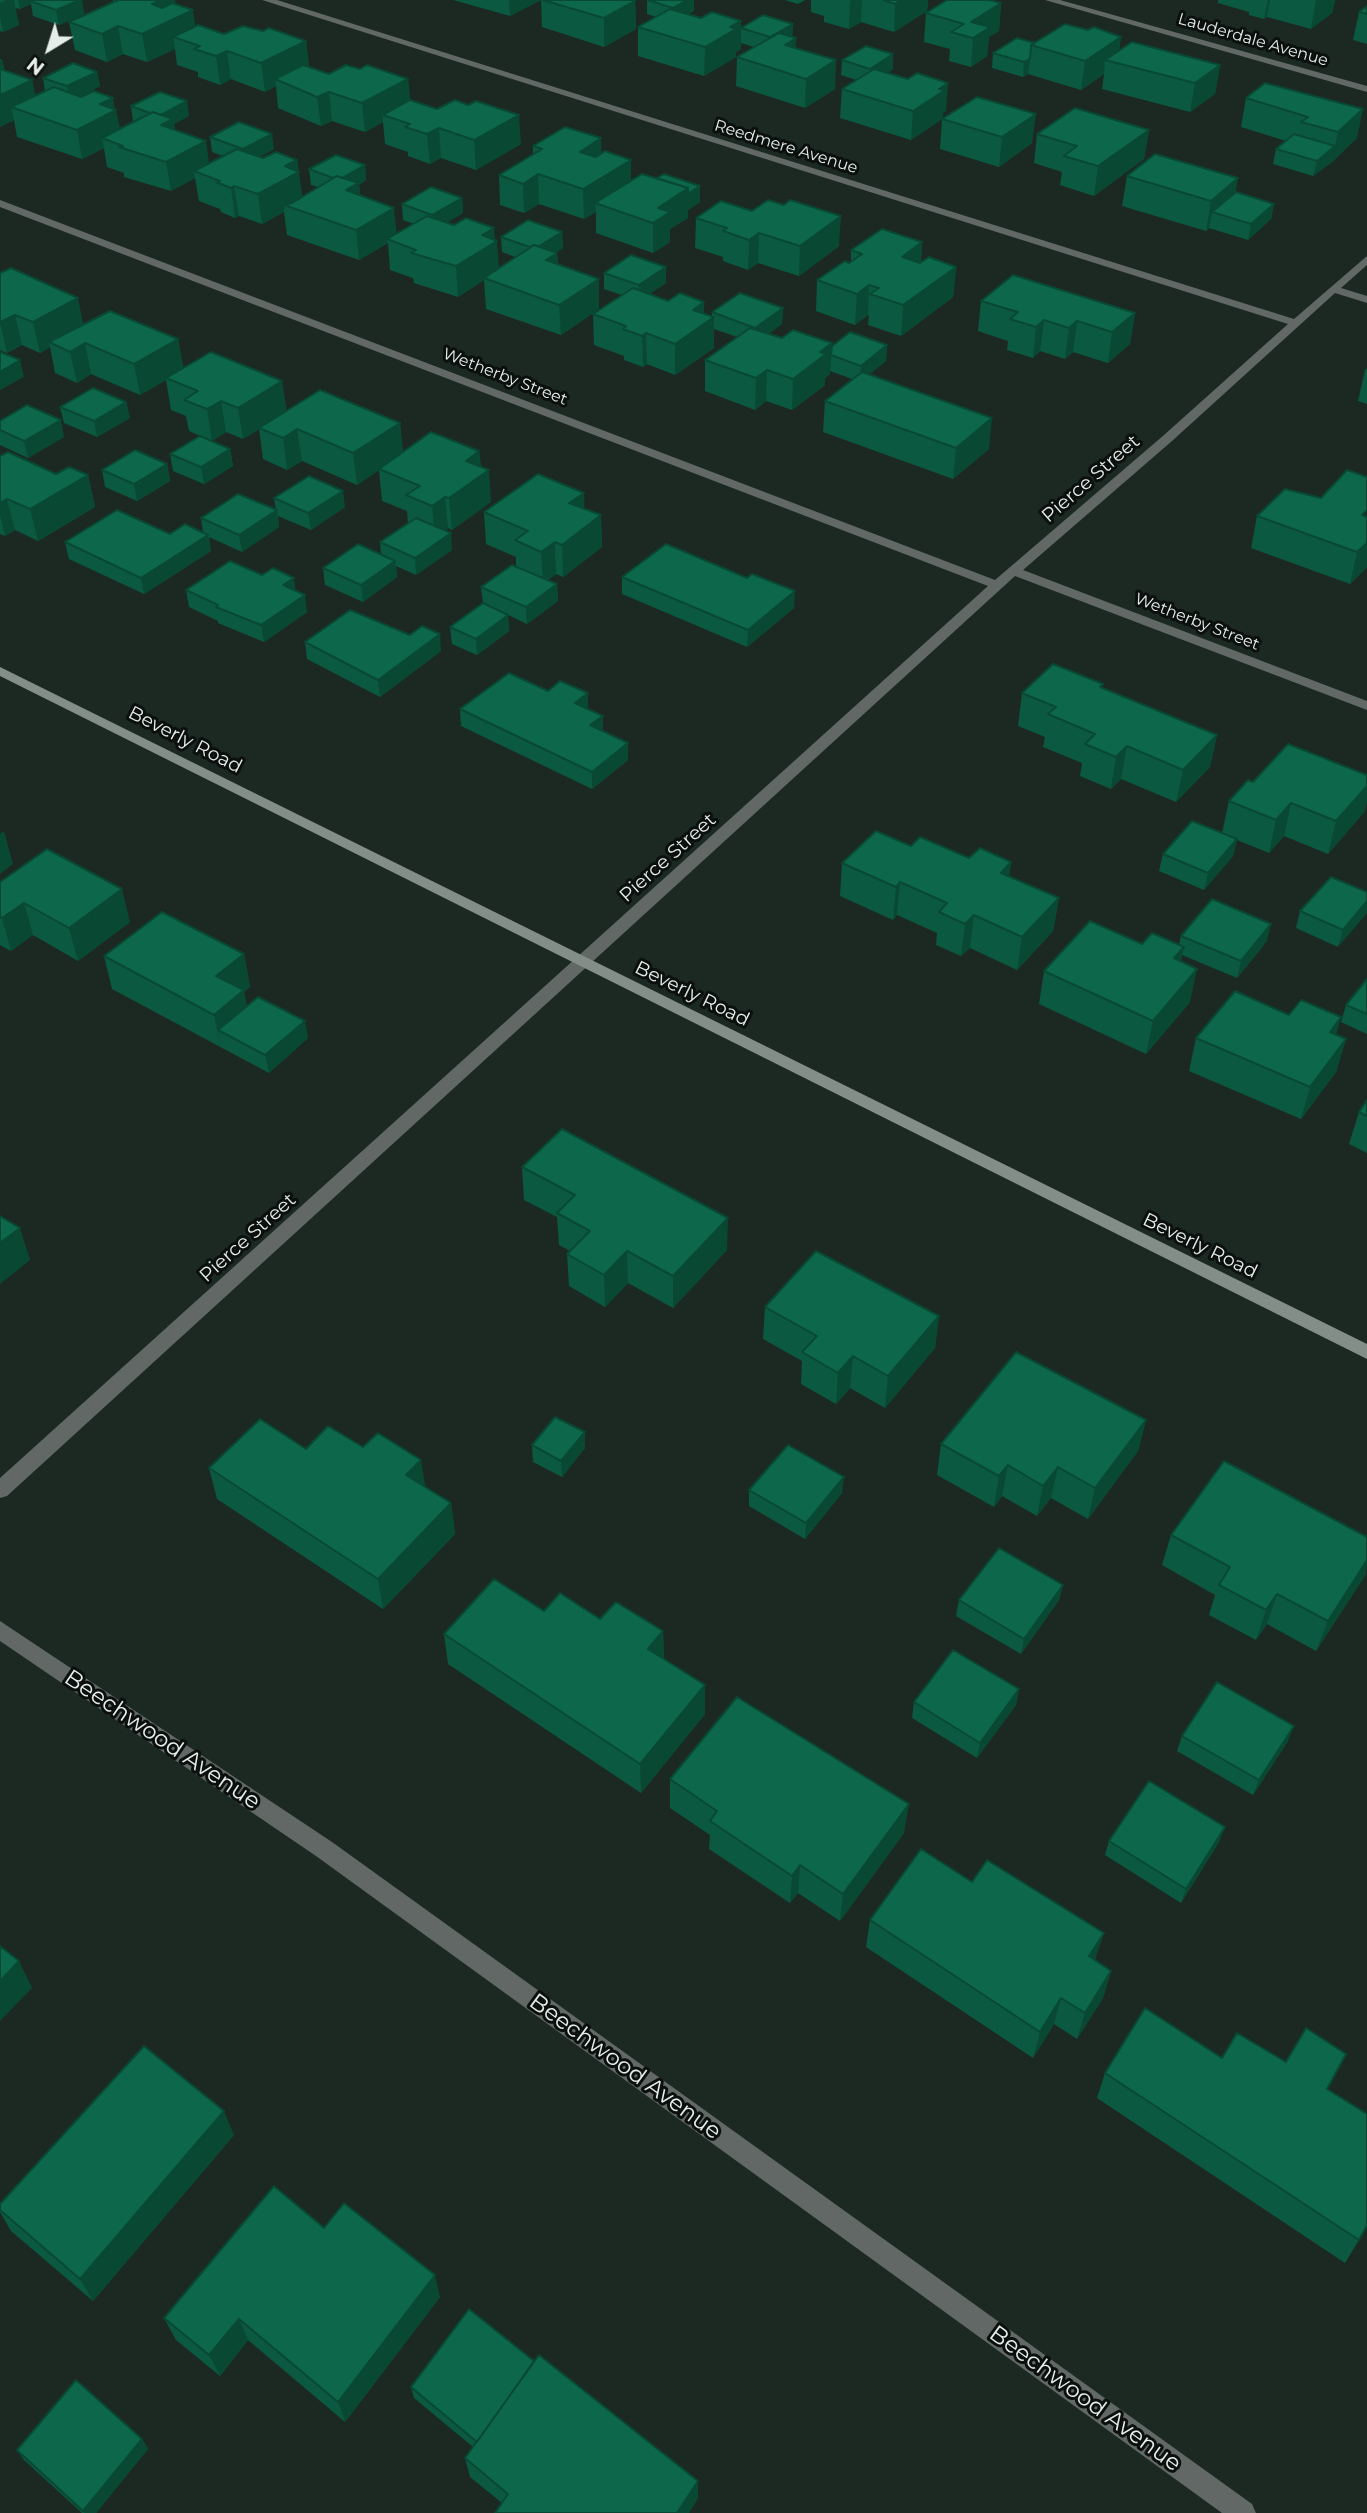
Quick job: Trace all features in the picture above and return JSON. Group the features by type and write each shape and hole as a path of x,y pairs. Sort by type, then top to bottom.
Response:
{"street":[{"name":"Reedmere Avenue","path":"267,0 1295,323"},
{"name":"Lauderdale Avenue","path":"1050,0 1367,89"},
{"name":"Wetherby Street","path":"0,203 997,585"},
{"name":"Pierce Street","path":"0,1490 997,585 1168,438 1367,259"},
{"path":"1334,289 1367,300"},
{"name":"Wetherby Street","path":"1014,570 1367,706"},
{"name":"Beverly Road","path":"0,671 1367,1352"},
{"name":"Beechwood Avenue","path":"0,1630 324,1849 1243,2513"}],"building":[{"path":"80,0 56,10 30,1"},
{"path":"118,0 160,0 152,4 162,8 172,3 193,10 142,34 118,26 102,34 69,22"},
{"path":"543,0 632,0 635,1 604,18"},
{"path":"648,0 687,0 673,8"},
{"path":"883,0 901,0 895,4"},
{"path":"947,0 989,0 1001,3 971,22 990,27 973,38 951,32 964,24 926,13"},
{"path":"1367,6 1367,14 1359,12"},
{"path":"670,9 701,18 712,12 741,21 730,27 736,29 705,47 638,27"},
{"path":"763,15 793,24 770,37 741,28"},
{"path":"1065,24 1088,30 1094,27 1121,37 1085,61 1031,45"},
{"path":"198,25 224,34 243,26 263,31 269,28 306,41 261,63 227,51 216,56 194,49 200,46 173,37"},
{"path":"779,33 796,38 785,45 836,60 806,79 737,57"},
{"path":"1017,38 1035,43 1031,45 1030,59 1024,62 993,53"},
{"path":"1132,42 1220,65 1195,83 1105,60"},
{"path":"866,46 893,54 870,69 842,60"},
{"path":"73,63 97,72 67,86 43,78"},
{"path":"303,65 329,74 346,65 360,69 367,65 408,79 362,103 329,92 317,97 275,79"},
{"path":"0,69 32,80 0,95"},
{"path":"874,69 908,79 917,73 948,83 939,89 945,90 913,111 842,89"},
{"path":"1265,83 1363,109 1338,132 1301,122 1308,117 1246,98"},
{"path":"54,87 81,97 94,91 113,98 100,104 116,110 77,130 11,107"},
{"path":"160,92 187,101 161,115 131,106"},
{"path":"977,97 1036,114 1002,137 942,119"},
{"path":"410,100 437,109 455,100 468,105 476,101 519,115 474,140 439,128 427,134 405,127 410,124 383,115"},
{"path":"1075,108 1149,130 1098,166 1064,156 1077,146 1037,134"},
{"path":"153,112 173,119 161,125 206,141 166,162 119,147 123,146 102,138"},
{"path":"239,122 272,134 243,149 210,137"},
{"path":"565,127 601,138 580,152 596,157 605,151 631,160 583,189 538,174 523,184 499,175 542,149 533,146"},
{"path":"1294,134 1335,146 1317,161 1276,149"},
{"path":"237,149 263,158 276,152 297,160 285,166 299,172 258,194 234,186 231,188 194,171"},
{"path":"1155,154 1238,178 1211,201 1127,176"},
{"path":"336,155 365,165 342,178 333,178 309,169"},
{"path":"642,174 688,188 658,208 670,212 653,223 595,203"},
{"path":"664,174 700,186 688,194 688,188 657,178"},
{"path":"337,176 358,183 346,190 394,208 356,230 284,205"},
{"path":"431,187 462,198 432,215 402,204"},
{"path":"1236,192 1274,204 1251,224 1212,212"},
{"path":"768,200 784,205 790,200 841,216 800,246 759,233 749,240 723,231 727,228 696,218 721,201 752,211"},
{"path":"427,216 454,225 466,218 494,228 482,235 497,241 456,266 411,253 416,250 387,239"},
{"path":"528,220 562,232 539,246 530,247 501,237"},
{"path":"882,229 922,242 902,257 920,263 929,257 956,267 903,305 870,294 879,288 869,285 857,294 817,280 845,261 849,263 862,254 851,250"},
{"path":"534,245 557,253 546,260 599,279 559,305 484,278"},
{"path":"631,255 666,267 639,285 604,273"},
{"path":"11,268 78,298 33,322 15,315 0,322 0,273"},
{"path":"1013,275 1135,313 1112,332 1077,321 1069,328 1044,320 1036,327 1010,319 1018,312 981,301"},
{"path":"633,288 668,301 680,293 704,302 693,310 714,317 675,344 646,333 642,336 623,329 626,326 593,314"},
{"path":"740,293 783,308 755,328 712,312"},
{"path":"110,311 178,339 134,364 85,343 70,352 49,342"},
{"path":"750,328 782,338 793,330 832,343 820,352 826,354 793,379 767,370 756,378 705,360"},
{"path":"850,332 887,345 861,366 831,355 832,346"},
{"path":"0,352 20,360 0,372"},
{"path":"211,352 282,381 238,408 221,401 207,409 184,400 198,391 166,378"},
{"path":"862,372 992,418 956,448 825,401"},
{"path":"93,388 126,402 94,421 60,407"},
{"path":"320,390 400,423 353,453 297,429 283,438 259,428"},
{"path":"27,405 61,420 24,441 0,430 0,421"},
{"path":"431,432 479,451 466,461 489,470 449,498 445,497 432,506 406,495 420,486 379,469"},
{"path":"200,436 230,449 201,467 170,454"},
{"path":"135,450 167,464 134,484 102,470"},
{"path":"8,452 56,474 69,467 88,475 30,509 7,499 0,503 0,456"},
{"path":"1347,470 1367,477 1367,510 1362,515 1367,517 1367,543 1357,552 1257,516 1285,489 1321,498"},
{"path":"538,474 584,493 569,503 601,515 562,545 555,542 541,552 515,540 528,531 484,512"},
{"path":"309,476 343,491 308,513 274,498"},
{"path":"238,494 277,510 239,535 201,518"},
{"path":"117,510 170,534 185,524 208,535 141,578 65,542"},
{"path":"416,518 451,533 415,558 380,542"},
{"path":"358,544 395,561 361,585 323,568"},
{"path":"666,544 747,578 752,574 795,591 748,630 622,577"},
{"path":"230,561 262,575 273,568 294,578 283,585 305,595 261,625 216,607 218,605 186,590"},
{"path":"512,565 557,584 526,607 481,587"},
{"path":"483,603 508,615 476,639 450,627"},
{"path":"350,610 410,635 422,626 440,634 378,680 305,642"},
{"path":"1053,664 1103,684 1100,687 1217,735 1183,770 1127,746 1116,757 1085,744 1095,734 1048,714 1056,707 1022,693"},
{"path":"509,673 548,691 560,681 588,693 575,703 603,716 590,725 628,743 592,772 460,709"},
{"path":"1288,744 1367,775 1367,786 1336,821 1291,803 1276,820 1229,801 1248,780 1253,782"},
{"path":"1192,821 1237,839 1208,873 1163,854"},
{"path":"876,831 911,846 920,837 969,858 980,848 1011,862 1001,873 1059,898 1022,937 974,915 965,924 939,912 947,903 900,882 896,887 842,863"},
{"path":"47,849 122,889 69,928 24,903 0,917 0,882"},
{"path":"1331,877 1367,892 1367,901 1343,930 1300,911"},
{"path":"1212,899 1271,924 1241,961 1181,936"},
{"path":"162,912 244,954 216,976 244,990 214,1015 104,956"},
{"path":"1090,921 1142,944 1152,933 1184,947 1174,958 1197,969 1153,1021 1044,971"},
{"path":"1367,979 1367,1014 1346,1005"},
{"path":"1235,991 1289,1015 1301,1000 1341,1017 1330,1032 1346,1039 1310,1087 1196,1038"},
{"path":"258,997 305,1021 265,1055 218,1030"},
{"path":"1367,1100 1367,1116 1359,1112"},
{"path":"562,1129 728,1218 673,1276 627,1251 604,1275 567,1254 590,1231 557,1213 575,1195 522,1167"},
{"path":"0,1216 20,1228 0,1243"},
{"path":"816,1251 939,1316 888,1376 853,1356 838,1373 802,1352 817,1336 765,1307"},
{"path":"1016,1352 1146,1420 1095,1488 1058,1467 1043,1486 1008,1465 999,1476 941,1444"},
{"path":"555,1417 585,1432 561,1461 532,1445"},
{"path":"260,1419 306,1449 328,1426 363,1447 378,1433 421,1460 406,1475 451,1503 378,1579 209,1468"},
{"path":"788,1445 844,1477 806,1523 749,1490"},
{"path":"1224,1461 1367,1537 1367,1560 1328,1621 1277,1594 1266,1610 1219,1585 1230,1567 1171,1535"},
{"path":"999,1548 1063,1585 1024,1639 959,1600"},
{"path":"494,1579 544,1611 560,1593 600,1619 616,1602 663,1631 648,1649 705,1685 640,1764 444,1634"},
{"path":"953,1650 1019,1689 980,1743 914,1702"},
{"path":"1217,1682 1294,1726 1259,1780 1182,1736"},
{"path":"737,1697 909,1804 843,1894 800,1865 792,1876 710,1821 717,1811 670,1779"},
{"path":"1149,1781 1225,1827 1186,1889 1109,1841"},
{"path":"921,1849 972,1882 987,1860 1104,1933 1089,1956 1111,1971 1085,2013 1061,1998 1040,2032 870,1920"},
{"path":"0,1946 19,1961 0,1981"},
{"path":"1145,2008 1222,2058 1237,2033 1286,2062 1306,2028 1346,2054 1327,2089 1367,2114 1367,2225 1359,2240 1105,2073"},
{"path":"144,2046 224,2111 80,2279 0,2210 0,2204"},
{"path":"274,2186 324,2228 344,2203 435,2275 338,2402 239,2319 209,2355 164,2318"},
{"path":"469,2309 534,2361 477,2442 411,2387"},
{"path":"539,2355 698,2481 677,2513 495,2513 508,2494 465,2458"},
{"path":"76,2380 142,2439 83,2511 17,2450"}]}
